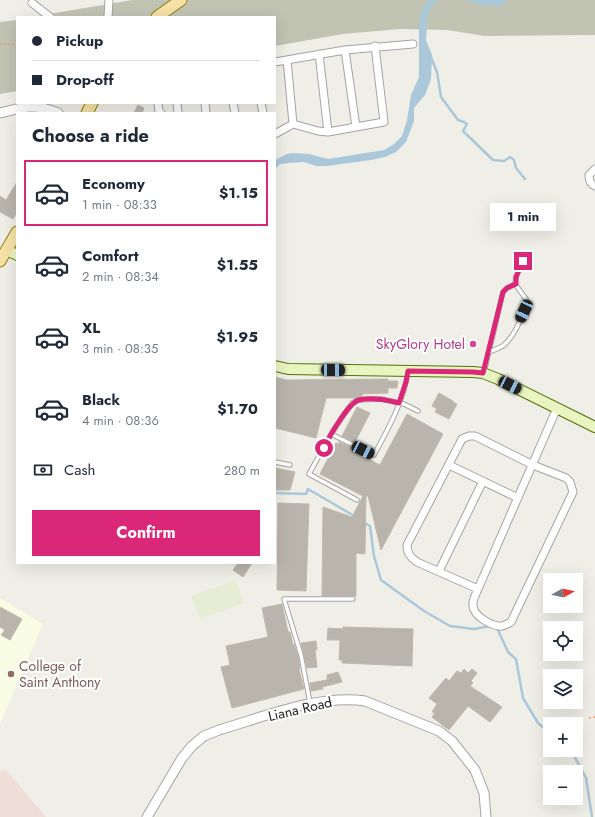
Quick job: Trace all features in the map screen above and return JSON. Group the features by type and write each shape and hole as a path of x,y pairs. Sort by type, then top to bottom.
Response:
{"main road":[{"path":"158,16 181,0"},
{"path":"0,261 12,252 16,236"},
{"path":"276,366 288,369 483,373 595,427"}],"street":[{"path":"108,16 109,0"},
{"path":"32,3 49,16"},
{"path":"276,62 375,46 413,44"},
{"path":"276,133 293,124 318,131 328,132 384,122 375,46"},
{"path":"345,50 356,128"},
{"path":"319,54 328,132"},
{"path":"287,60 293,124"},
{"path":"0,113 25,107 37,106 55,112"},
{"path":"595,169 589,175 592,185 595,186"},
{"path":"478,589 417,562 410,557 407,551 407,544 462,439 469,436 475,436 533,465 566,478 570,482 573,492 511,622 499,626 480,618 474,611 472,604 533,465 557,408"},
{"path":"449,465 518,498"},
{"path":"439,571 483,482"},
{"name":"Liana Road","path":"147,817 182,758 192,746 204,736 219,730 310,704 341,700 365,701 439,731 452,741 475,770 484,793 486,817"}],"lane":[{"path":"489,352 502,346 512,335 524,311 526,299 516,284 516,277 523,261"},
{"path":"483,373 503,292 507,288 516,284"},
{"path":"331,434 374,455 388,429 399,403 408,371"},
{"path":"357,500 309,474 331,434 352,403 358,400 381,399 399,403 418,411"},
{"path":"276,462 290,466"},
{"path":"310,704 301,655 284,599 353,599"}],"path":[{"path":"0,44 16,45"},
{"path":"588,718 595,718"}],"shaded area":[{"path":"132,0 595,0 595,35 485,36 447,30 400,29 343,34 276,46 276,16 38,16"},
{"path":"16,20 16,91 0,94 0,22"},
{"path":"236,580 244,603 200,619 191,596"},
{"name":"College of Saint Anthony","path":"0,598 43,624 0,724"},
{"path":"6,770 46,817 0,817 0,771"}],"water":[{"path":"429,0 437,0 428,12 426,40 432,55 431,79 425,95 414,108 414,121 406,142 396,152 385,157 371,160 327,166 316,166 304,162 289,163 280,164 276,168 276,160 287,154 309,154 328,159 384,150 394,144 402,136 407,120 411,95 419,77 419,26 422,9"},
{"path":"465,0 507,0 501,6 482,5"}],"building":[{"path":"138,105 144,108 142,112 134,112"},
{"path":"16,184 16,214 13,219 0,212 0,196 6,200"},
{"path":"276,377 286,380 388,379 388,381 398,381 397,388 388,388 388,393 362,394 362,397 355,398 326,398 316,438 276,428"},
{"path":"439,393 457,404 449,419 435,412 437,409 432,406"},
{"path":"357,407 370,413 355,442 342,436"},
{"path":"407,414 443,434 381,550 368,496 366,496 365,554 356,553 356,596 322,596 323,507 352,517 363,496 320,474 336,443 338,444 339,442 380,465"},
{"path":"276,468 295,472 290,490 276,490"},
{"path":"278,503 309,504 306,591 277,590"},
{"path":"237,564 251,564 243,577 233,570"},
{"path":"282,604 288,632 290,632 293,645 294,644 298,656 299,669 304,689 232,708 221,667 230,665 226,646 268,637 262,608"},
{"path":"0,607 22,619 10,640 1,635 5,630 0,627"},
{"path":"343,627 413,629 412,666 342,663 342,660 339,660 340,640 327,640 328,628 343,629"},
{"path":"316,641 317,650 315,650 317,667 307,668 301,643"},
{"path":"464,669 468,673 472,669 477,673 471,681 473,683 470,686 502,707 490,722 468,706 449,730 432,717 435,713 432,712 437,704 429,698 446,678 449,681 457,671 461,673"},
{"path":"338,672 342,682 322,687 323,689 311,691 310,683 327,680 327,675"}],"waterway":[{"path":"431,57 437,72 441,97 458,120 467,124 463,131 493,160 504,161 510,157 514,160 516,168 525,179"},
{"path":"276,493 306,494 308,489 356,517"},
{"path":"363,522 370,526 374,556 381,580 424,611 450,626 474,629 491,626"},
{"path":"497,628 508,652 516,659 523,698 538,723 543,727"},
{"path":"575,757 586,778 592,817"}],"place":[{"name":"SkyGlory Hotel","path":"473,344"},
{"name":"College of Saint Anthony","path":"11,674"}],"route":[{"path":"324,448 331,434 352,403 358,400 381,399 399,403 408,371 483,373 503,292 507,288 516,284 516,277 523,261"}]}
